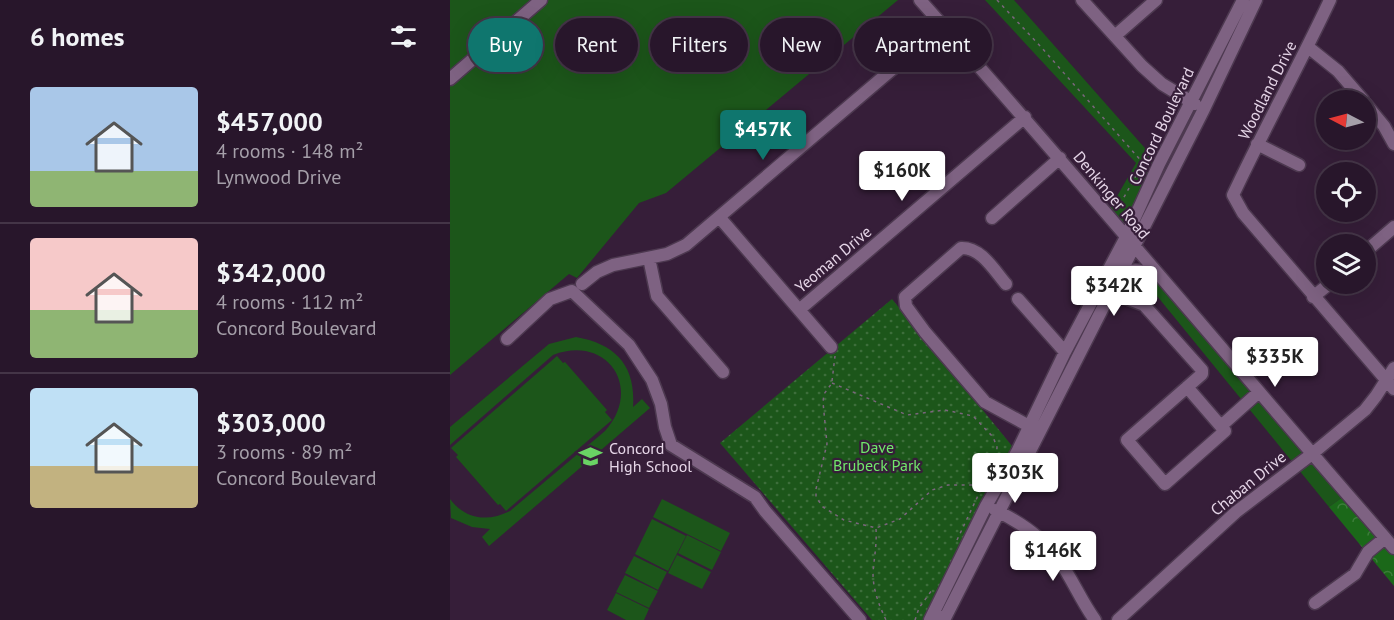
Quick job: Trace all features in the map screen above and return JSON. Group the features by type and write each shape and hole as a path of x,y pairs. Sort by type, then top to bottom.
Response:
{"street":[{"path":"451,77 541,0"},
{"name":"Denkinger Road","path":"920,0 936,18"},
{"path":"1082,0 1142,66 1162,84 1204,109"},
{"path":"1116,35 1156,0"},
{"name":"Concord Boulevard","path":"936,618 1000,513 1113,286 1190,101 1243,0"},
{"name":"Concord Boulevard","path":"936,618 986,506 1065,352 1130,242 1204,109 1256,0"},
{"name":"Woodland Drive","path":"1313,297 1243,213 1233,195 1330,0"},
{"path":"1308,47 1338,71 1354,90"},
{"path":"582,284 597,272 613,265 667,254 686,245 890,72"},
{"name":"Denkinger Road","path":"984,72 1394,548"},
{"path":"1376,116 1394,144"},
{"name":"Yeoman Drive","path":"799,310 1025,117"},
{"path":"1257,144 1299,165"},
{"path":"992,218 1060,158"},
{"path":"720,218 831,347"},
{"path":"1376,243 1394,227"},
{"path":"1006,284 980,254 969,248 961,248 905,297 906,306 925,332 985,402 1029,426"},
{"path":"649,258 657,296 723,372"},
{"path":"1159,274 1135,269 1125,271 1113,286 1144,305 1202,370 1202,374 1187,387 1169,404 1127,440 1165,484 1225,431 1187,387"},
{"path":"507,339 550,299 572,291 629,345 652,380 661,404 671,445 755,497 860,620"},
{"path":"1317,294 1313,297 1390,385"},
{"path":"1018,299 1065,352"},
{"name":"Chaban Drive","path":"1118,620 1236,512 1365,410 1390,385 1394,368"},
{"path":"1221,426 1259,392"},
{"path":"986,506 1029,530 1057,558 1080,600 1095,620"},
{"path":"1315,603 1355,573 1368,552 1385,538"}],"path":[{"path":"997,0 1143,163 1112,220"},
{"path":"831,347 835,358 832,383 824,394 823,402 826,444 816,489 816,497 824,507 844,520 876,528 900,519 932,490 948,484 984,483"},
{"path":"832,383 907,415 945,410 973,416 993,437 997,447 996,465 961,528 955,547"},
{"path":"876,528 877,546 873,573 877,602 886,620"},
{"path":"915,620 919,608 938,583"}],"green space":[{"path":"450,0 898,0 876,18 854,18 854,37 842,47 842,18 760,18 760,72 811,72 666,193 639,203 577,278 569,274 450,375"},
{"path":"985,0 1014,0 1159,164 1126,237 1107,214 1136,163"},
{"path":"1135,269 1159,275 1347,494 1329,507"},
{"name":"Dave Brubeck Park","path":"892,299 1017,452 930,620 872,620 720,443"},
{"path":"576,337 602,345 621,359 631,380 633,407 642,399 650,408 489,546 482,537 490,529 472,527 451,518 450,499 463,511 478,517 494,517 510,511 605,431 616,414 621,398 620,382 613,369 603,358 589,352 572,350 553,355 450,445 450,427 549,344"},
{"path":"557,356 607,410 605,412 612,420 506,511 456,457 458,455 451,448"},
{"path":"1347,494 1394,548 1394,586 1329,507"},
{"path":"662,499 730,533 721,551 653,517"},
{"path":"652,519 686,536 668,571 635,554"},
{"path":"687,535 721,552 712,570 678,553"},
{"path":"677,555 711,572 702,589 668,573"},
{"path":"634,556 667,572 658,590 625,573"},
{"path":"625,575 658,591 649,608 616,592"},
{"path":"616,593 649,609 644,620 626,620 607,610"}],"place":[{"name":"Concord High School","path":"591,457"}]}
